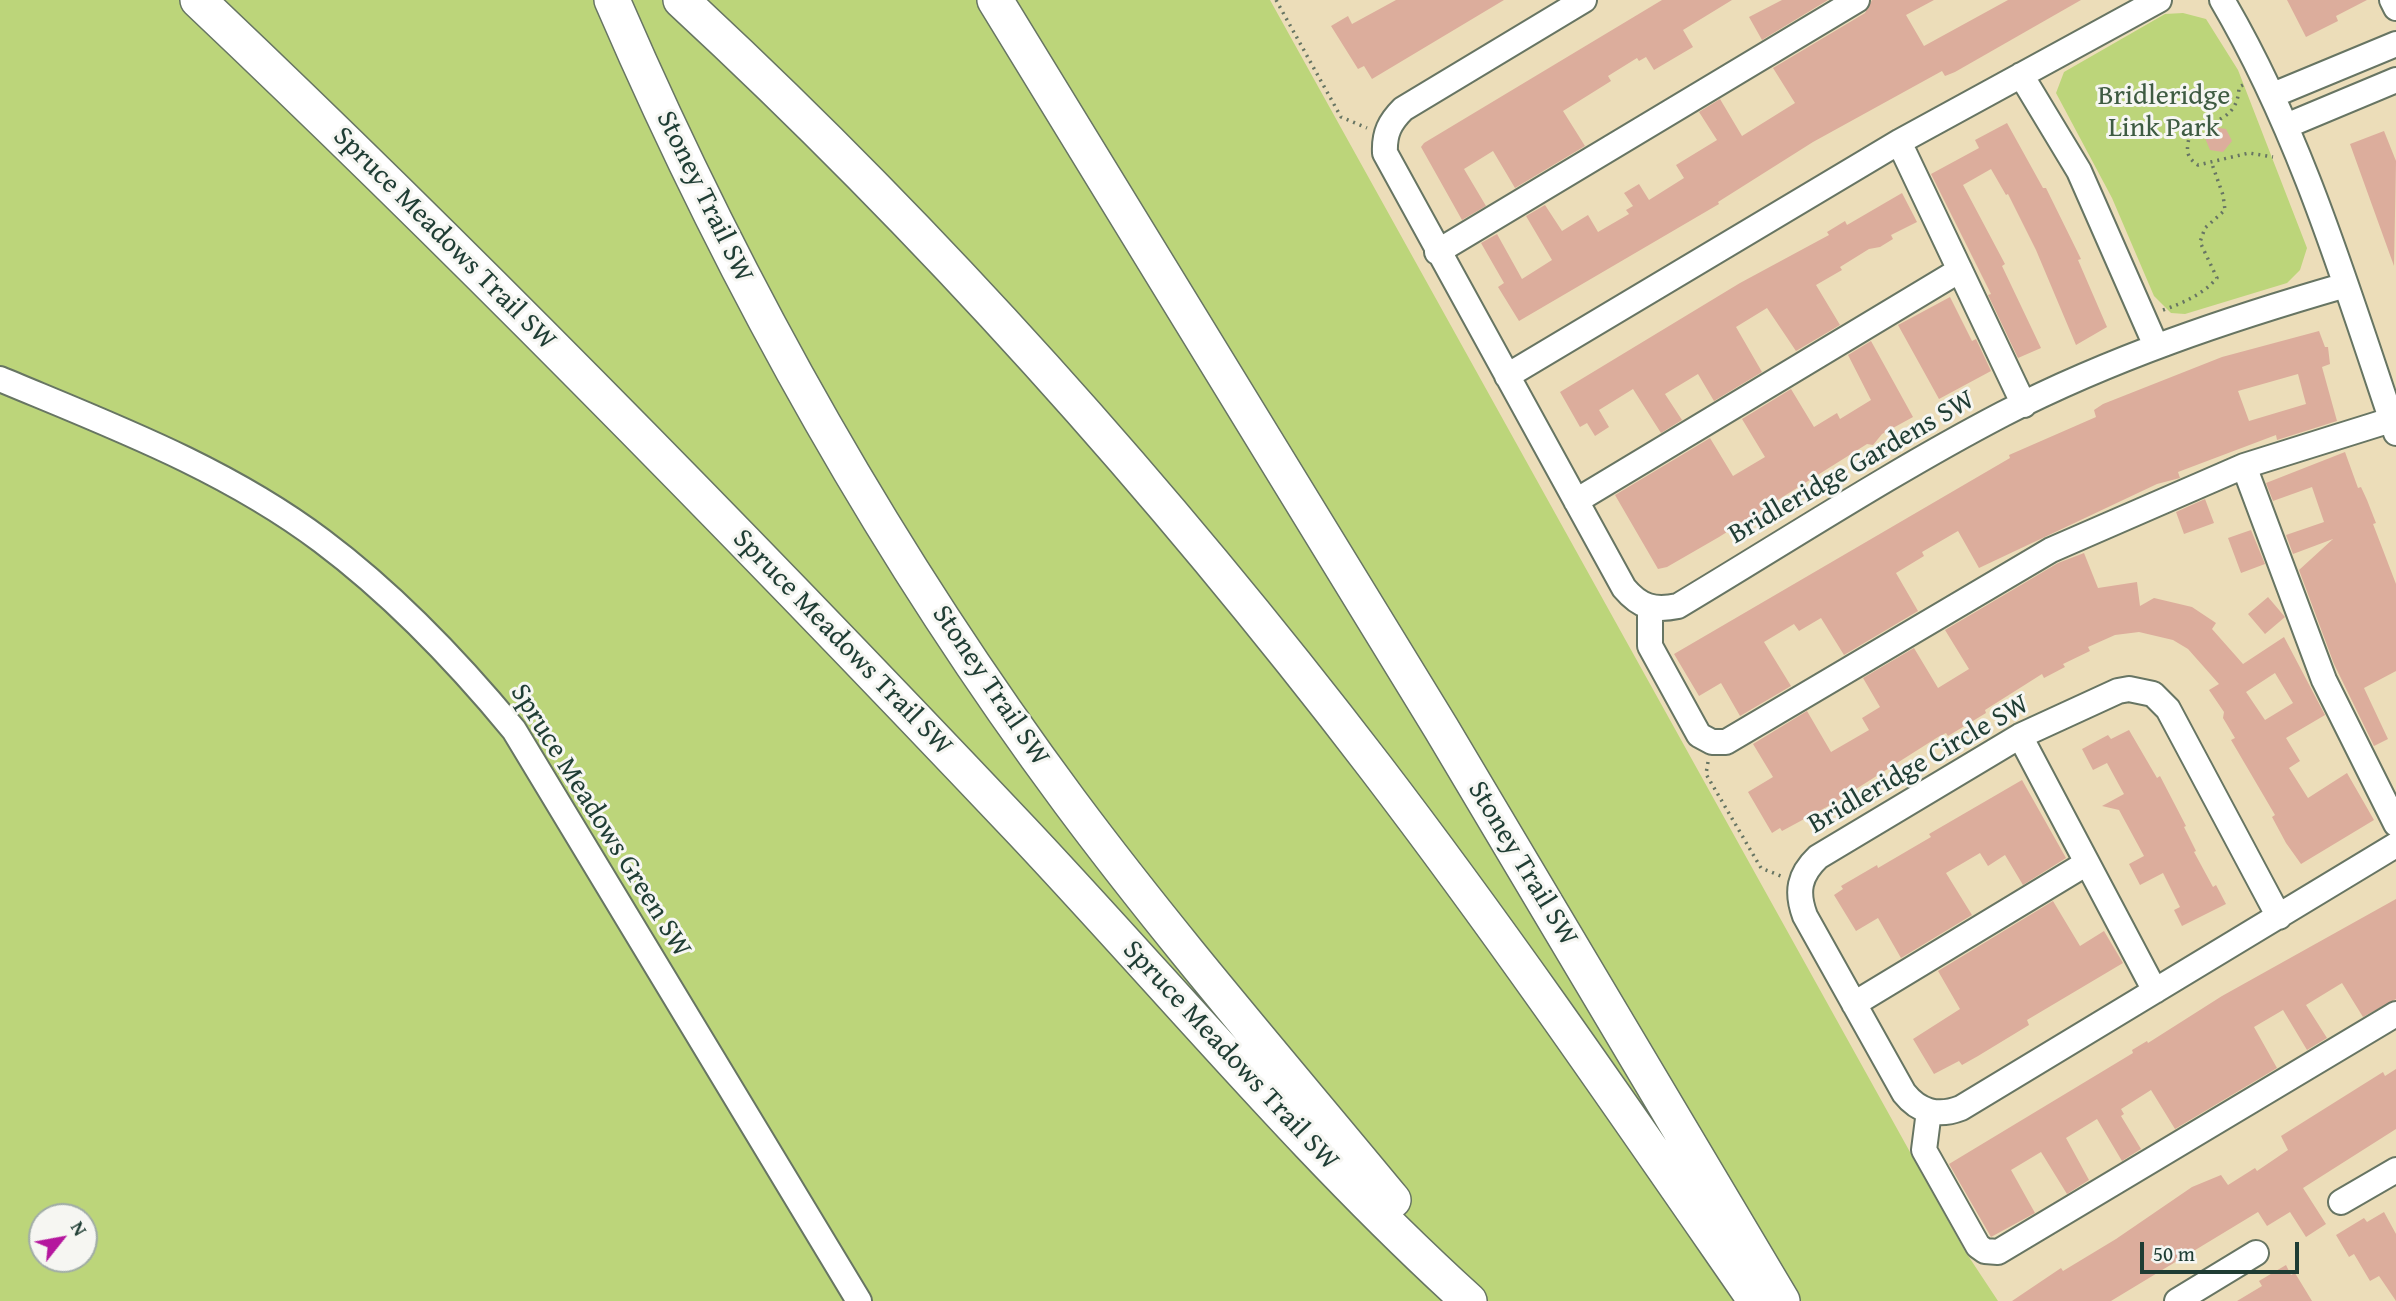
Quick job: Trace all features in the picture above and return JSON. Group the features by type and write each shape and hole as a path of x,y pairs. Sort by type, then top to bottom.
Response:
{"highway":[{"name":"Spruce Meadows Trail SW","path":"198,0 649,444 1074,886 1335,1169 1418,1255 1469,1301"},
{"name":"Stoney Trail SW","path":"612,0 665,120 722,238 847,465 914,573 1060,788 1126,875 1477,1301"},
{"path":"681,0 778,90 908,220 1098,429 1195,544 1376,768 1548,1002 1756,1301"},
{"name":"Stoney Trail SW","path":"995,0 1441,728 1782,1301"}],"street":[{"path":"1584,0 1403,109 1392,120 1385,134 1388,163 1624,588 1641,604 1650,607 1650,646 1699,735 1712,742 1732,740 2051,550 2244,466 2394,427 2346,285 2286,126 2268,85 2222,0"},
{"path":"1437,252 1857,0"},
{"path":"1507,376 1899,142 2159,0"},
{"path":"2392,0 2396,8"},
{"path":"2268,85 2396,44"},
{"path":"2021,75 2073,159 2155,346"},
{"path":"2286,126 2396,80"},
{"path":"1899,142 2024,405"},
{"path":"1576,501 1960,270"},
{"name":"Bridleridge Gardens SW","path":"1650,607 1660,609 1678,606 1919,462 2024,405 2155,346 2259,310 2346,285"},
{"name":"Spruce Meadows Green SW","path":"0,379 160,447 271,507 321,540 373,583 464,670 514,730 859,1301"},
{"path":"2244,466 2324,680 2396,824"},
{"name":"Bridleridge Circle SW","path":"1800,883 1807,867 1818,857 2020,736 2118,691 2129,689 2153,694 2168,709 2280,916"},
{"path":"2020,736 2155,991"},
{"path":"1800,883 1799,899 1805,916 1904,1093 1917,1106 1943,1113 1961,1108 2396,845"},
{"path":"1854,1004 2087,863"},
{"path":"1929,1111 1924,1150 1932,1167 1978,1246 1985,1251 1998,1252 2396,1014"},
{"path":"2341,1202 2396,1170"},
{"path":"2192,1297 2256,1254"}],"path":[{"path":"1276,0 1341,117 1385,134"},
{"path":"2268,85 2239,87 2239,103 2230,114 2190,133 2186,151 2189,159 2198,165 2212,164 2249,153 2272,157 2296,151"},
{"path":"2140,309 2162,310 2188,301 2207,289 2217,278 2200,242 2205,228 2225,211 2223,195 2212,164"},
{"path":"1712,742 1706,774 1761,868 1800,883"}],"green space":[{"path":"0,0 1270,0 1965,1251 1998,1301 0,1301"},
{"name":"Bridleridge Link Park","path":"2183,13 2206,19 2238,70 2307,248 2300,270 2287,283 2185,314 2171,313 2154,296 2112,198 2056,93 2064,72 2165,14"}],"building":[{"path":"1396,0 1504,0 1372,79 1364,66 1358,69 1331,26 1348,16 1352,24"},
{"path":"1662,0 1732,0 1683,30 1693,47 1654,70 1646,57 1639,61 1637,58 1608,76 1611,81 1563,111 1585,146 1515,188 1493,151 1464,169 1486,206 1462,220 1421,147 1424,143"},
{"path":"1782,0 1828,0 1762,40 1749,17"},
{"path":"1872,0 1934,0 1906,15 1924,46 2008,0 2081,0 1955,72 1945,76 1942,71 1813,142 1718,202 1719,204 1519,321 1498,287 1504,283 1481,243 1497,234 1522,279 1552,260 1526,216 1545,205 1562,231 1588,215 1598,232 1629,214 1626,210 1633,206 1624,193 1639,184 1649,200 1684,178 1676,165 1717,140 1699,112 1720,99 1742,136 1795,103 1773,68 1865,13"},
{"path":"2287,0 2367,0 2336,16 2338,21 2306,37"},
{"path":"2007,123 2043,188 2046,188 2081,259 2078,260 2107,327 2076,345 2036,250 2008,194 2006,195 1991,169 1963,185 2005,264 2002,266 2041,348 2018,358 1988,295 1991,294 1931,174 1979,148 1975,140"},
{"path":"2213,127 2226,129 2232,141 2223,152 2210,150 2205,138"},
{"path":"2384,131 2396,161 2394,266 2350,144"},
{"path":"1902,193 1917,222 1891,235 1893,239 1880,247 1869,249 1840,267 1842,270 1816,285 1840,325 1796,351 1767,308 1736,327 1762,372 1714,401 1698,374 1665,394 1682,420 1661,433 1633,389 1599,410 1609,427 1595,436 1587,423 1580,427 1560,392 1740,283 1829,235 1827,232 1845,221 1847,225"},
{"path":"1950,297 1972,341 1976,339 1991,371 1939,399 1898,325"},
{"path":"2319,331 2325,347 2328,347 2330,364 2322,367 2337,421 2277,440 2276,435 2178,472 2180,478 2157,484 1979,568 1958,531 1922,552 1924,556 1896,573 1918,611 1844,655 1821,618 1799,631 1794,624 1764,642 1791,686 1740,716 1721,683 1699,696 1674,654 2010,458 2009,455 2096,417 2094,410 2103,404 2222,357","holes":["2298,374 2306,404 2249,421 2238,391"]},
{"path":"1871,341 1913,417 1882,434 1873,445 1867,444 1719,537 1667,567 1658,569 1615,495 1710,438 1733,476 1765,457 1742,419 1791,389 1814,427 1837,413 1840,419 1871,400 1848,355"},
{"path":"2345,452 2358,488 2361,487 2376,523 2373,524 2396,584 2396,671 2364,688 2388,739 2374,746 2334,664 2299,570 2333,539 2293,554 2286,535 2324,522 2312,487 2273,501 2266,483"},
{"path":"2205,499 2214,523 2184,534 2176,512"},
{"path":"2251,530 2265,564 2241,573 2228,538"},
{"path":"2084,553 2098,588 2137,582 2140,606 2154,598 2192,607 2216,623 2212,629 2243,664 2284,637 2325,715 2286,738 2300,761 2289,768 2308,798 2347,773 2374,820 2301,864 2286,843 2272,817 2275,815 2231,740 2235,738 2223,718 2224,712 2209,690 2219,684 2188,649 2173,640 2139,632 2115,635 2088,647 2090,651 2063,664 2065,667 2044,678 2042,674 1948,736 1946,733 1938,737 1834,803 1782,831 1780,828 1772,833 1748,792 1773,777 1753,744 1807,711 1831,752 1869,730 1862,718 1880,707 1863,678 1914,648 1938,688 1969,669 1945,630 2058,563","holes":["2275,673 2293,703 2265,720 2246,692"]},
{"path":"2268,597 2285,617 2265,634 2248,614"},
{"path":"2129,730 2157,778 2160,776 2186,826 2184,827 2196,851 2194,852 2213,887 2216,885 2226,904 2182,926 2174,910 2180,907 2163,873 2140,885 2129,864 2144,856 2119,810 2102,806 2124,794 2107,763 2093,770 2082,749 2108,735 2111,739"},
{"path":"2022,780 2066,858 2023,885 2005,855 1988,866 1980,853 1946,873 1972,915 1901,958 1878,918 1856,931 1834,895 1843,889 1841,886 1931,837 1929,834"},
{"path":"2396,899 2396,999 2363,1017 2342,983 2306,1005 2327,1038 2307,1050 2283,1010 2254,1027 2277,1068 2175,1129 2151,1090 2121,1109 2124,1114 2121,1116 2141,1149 2122,1161 2097,1119 2066,1138 2089,1180 2067,1194 2041,1152 2011,1170 2035,1213 1991,1237 1949,1164 2222,996"},
{"path":"2053,901 2080,946 2104,931 2123,963 2027,1020 2029,1025 1978,1056 1962,1065 1959,1061 1934,1074 1913,1039 1960,1009 1938,971"},
{"path":"2396,1069 2396,1129 2303,1188 2326,1224 2306,1237 2290,1212 2267,1226 2258,1212 2111,1301 2012,1301 2061,1268 2063,1271 2116,1239 2192,1187 2221,1175 2228,1185 2255,1168 2257,1171 2288,1150 2281,1136 2383,1072 2385,1076"},
{"path":"2384,1212 2396,1234 2396,1301 2379,1276 2370,1281 2354,1254 2349,1257 2336,1235 2364,1218 2367,1222"},
{"path":"2286,1265 2291,1275 2295,1273 2312,1301 2237,1301 2262,1286 2259,1281"}]}
